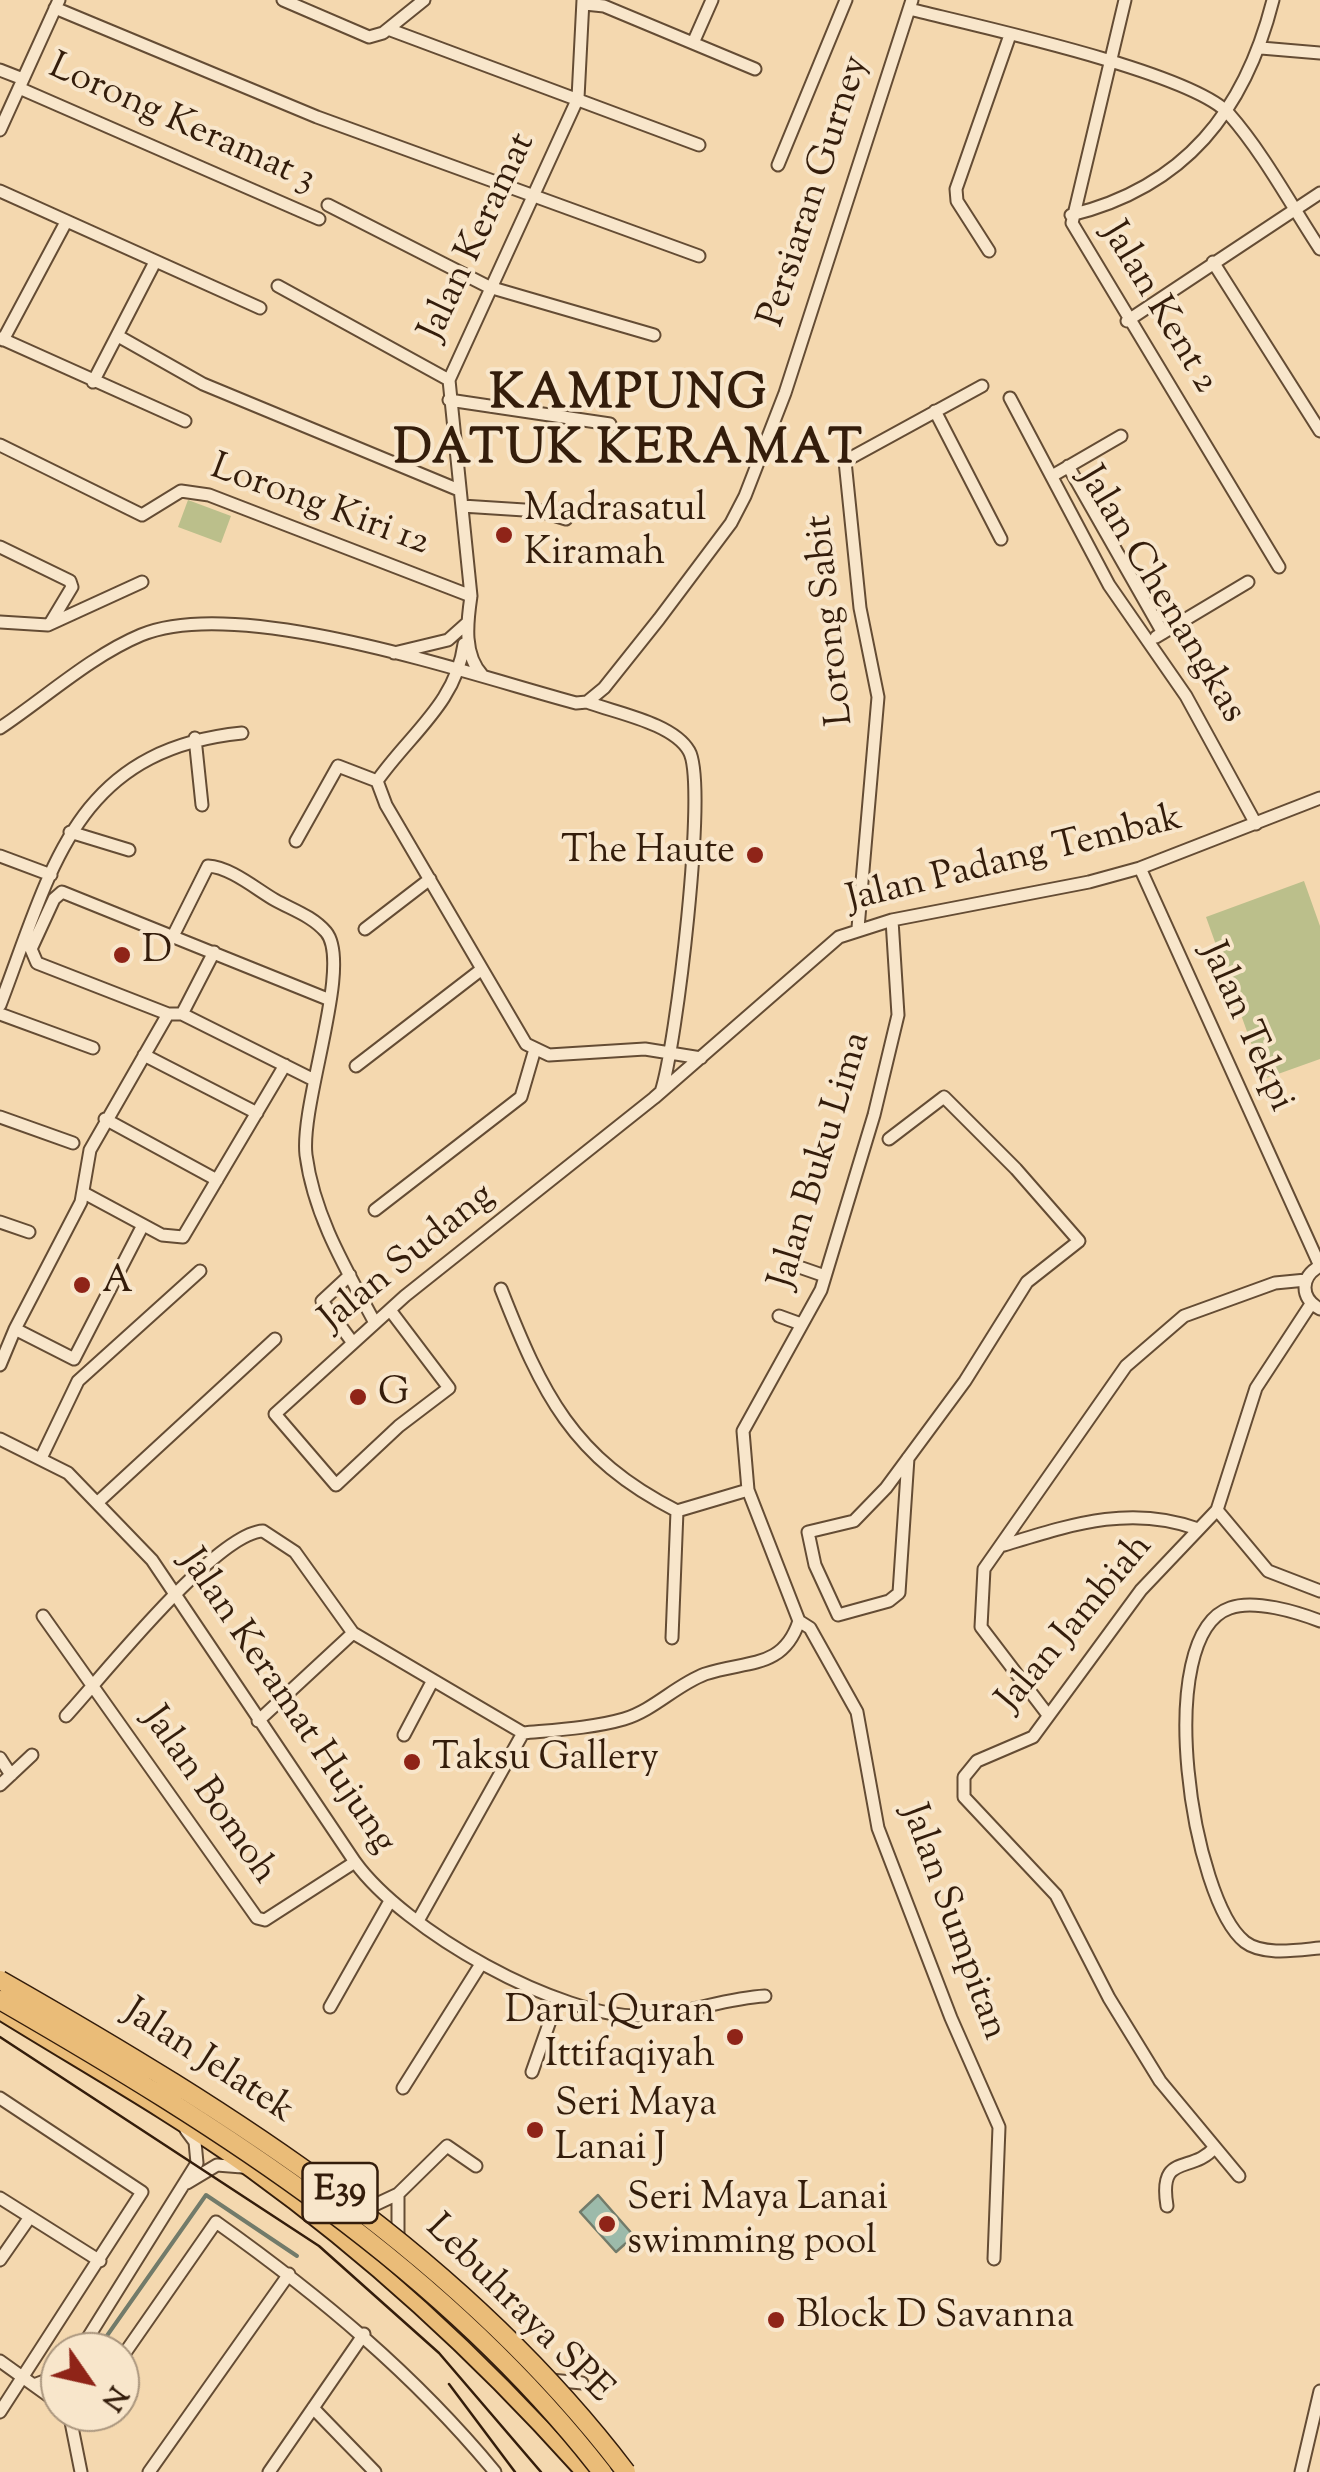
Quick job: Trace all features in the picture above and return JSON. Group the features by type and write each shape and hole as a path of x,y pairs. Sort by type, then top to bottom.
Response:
{"highway":[{"name":"Lebuhraya SPE","path":"0,1978 195,2093 391,2231 488,2319 554,2386 625,2472"},
{"name":"Lebuhraya SPE","path":"0,2000 188,2109 329,2208 476,2334 602,2472"}],"main road":[{"name":"Jalan Jelatek","path":"0,1978 208,2099 366,2209 543,2377 625,2472"},
{"name":"Jalan Jelatek","path":"0,2012 210,2141 255,2173 452,2333 583,2472"},
{"path":"208,2099 204,2123 210,2141"}],"street":[{"path":"283,0 369,37 388,29 424,0"},
{"path":"693,43 712,0"},
{"path":"778,165 846,0"},
{"name":"Jalan Kent 2","path":"1125,0 1071,215 1076,236 1279,567"},
{"path":"1071,215 1126,200 1211,135 1261,48 1273,0"},
{"path":"584,2 604,6 755,69"},
{"name":"Jalan Keramat","path":"486,679 472,663 467,623 471,596 449,380 578,98 584,2"},
{"path":"0,130 57,4 358,130 699,256"},
{"path":"910,4 1110,61 1169,82 1228,111 1320,249"},
{"name":"Persiaran Gurney","path":"587,702 604,688 659,619 731,522 745,496 785,392 910,4"},
{"path":"388,29 699,145"},
{"path":"989,251 957,200 956,189 1010,35"},
{"path":"1261,48 1320,53"},
{"name":"Lorong Keramat 3","path":"0,70 21,84 319,219"},
{"path":"0,191 260,308"},
{"path":"1127,320 1320,193"},
{"path":"328,204 490,287 654,336"},
{"path":"66,222 2,339 185,421"},
{"path":"94,382 156,262"},
{"path":"1213,262 1320,431"},
{"path":"278,286 449,380"},
{"path":"118,336 203,384 459,490"},
{"name":"Lorong Sabit","path":"858,928 878,697 860,608 846,461 982,386"},
{"name":"Jalan Chenangkas","path":"1010,398 1109,584 1214,742 1256,824"},
{"path":"449,400 610,424"},
{"path":"934,410 1002,539"},
{"path":"1052,476 1121,436"},
{"name":"Lorong Kiri 12","path":"0,446 142,515 181,491 209,495 471,596"},
{"path":"1068,466 1163,633"},
{"path":"462,506 540,510 566,519"},
{"path":"0,547 70,581 72,587 48,625"},
{"path":"0,622 48,625 142,582"},
{"path":"1148,641 1248,582"},
{"path":"0,728 142,635 171,627 214,623 274,626 587,702 679,737 691,754 696,784 670,1053 661,1092"},
{"path":"390,654 448,640 467,623"},
{"path":"377,781 439,708 460,672 467,623"},
{"path":"0,1005 70,832 90,804 122,775 163,748 195,738 242,733"},
{"path":"195,738 202,805"},
{"path":"296,840 338,766 377,781 386,804 526,1044 550,1055 645,1049 701,1058"},
{"name":"Jalan Padang Tembak","path":"701,1058 840,937 858,928 1089,882 1140,868 1320,798"},
{"path":"70,832 129,850"},
{"path":"0,856 51,875"},
{"path":"173,936 202,870 215,866 309,916 329,934 336,952 304,1122 306,1157 317,1202 376,1323"},
{"name":"Jalan Tekpi","path":"1140,868 1320,1266"},
{"path":"365,929 430,879"},
{"path":"312,1079 182,1014 168,1014 44,970 31,948 54,899 62,892 330,1000"},
{"name":"Jalan Buku Lima","path":"799,1621 748,1490 744,1431 824,1276 874,1115 898,1015 892,920"},
{"path":"182,1014 214,952"},
{"path":"356,1066 482,969"},
{"path":"0,1014 92,1048"},
{"path":"0,1365 84,1193 83,1168 106,1119 168,1014"},
{"path":"374,1210 520,1097 535,1049"},
{"path":"144,1055 256,1113"},
{"name":"Jalan Sudang","path":"390,1310 450,1388 399,1426 335,1484 274,1416 390,1310 701,1058"},
{"path":"84,1193 174,1239 183,1237 285,1064"},
{"path":"888,1139 944,1097 1016,1169 1078,1241 1027,1282 975,1367 908,1458 854,1522 808,1532 815,1566 838,1615 889,1602 899,1593 908,1458"},
{"path":"0,1118 73,1143"},
{"path":"106,1119 218,1180"},
{"path":"0,1222 29,1232"},
{"path":"15,1329 74,1359 144,1225"},
{"path":"1316,1306 1305,1293 1306,1280 1320,1266"},
{"path":"802,1268 824,1276"},
{"path":"42,1456 78,1381 200,1271"},
{"path":"350,1275 322,1301 353,1343"},
{"path":"1048,1716 981,1626 984,1569 1126,1366 1184,1316 1276,1282 1306,1280"},
{"path":"501,1290 532,1366 557,1414 601,1462 677,1511 748,1490"},
{"name":"Jalan Jambiah","path":"1214,2147 1160,2081 1109,1998 1056,1896 964,1798 964,1777 977,1761 1033,1736 1141,1590 1218,1510 1256,1388 1316,1306"},
{"path":"780,1316 802,1324"},
{"path":"98,1502 276,1339"},
{"name":"Jalan Keramat Hujung","path":"0,1439 42,1456 98,1502 177,1592 354,1862 390,1901 481,1964 557,2001 594,2012 647,2016 765,1996"},
{"path":"1218,1510 1268,1570 1320,1592"},
{"path":"672,1638 677,1511"},
{"path":"1004,1545 1090,1519 1122,1516 1177,1521 1198,1529"},
{"path":"66,1716 177,1592 243,1534 263,1531 295,1552 353,1634 523,1733 624,1719 709,1673 765,1662 788,1646 799,1621"},
{"path":"1317,1949 1261,1950 1248,1944 1229,1925 1207,1874 1201,1848 1189,1770 1185,1700 1197,1651 1218,1614 1242,1606 1320,1621"},
{"name":"Jalan Bomoh","path":"43,1616 257,1918 265,1920 354,1862"},
{"name":"Jalan Sumpitan","path":"799,1621 810,1628 857,1712 878,1828 951,2018 999,2128 994,2259"},
{"path":"258,1720 353,1634"},
{"path":"404,1735 432,1680"},
{"path":"419,1919 523,1733"},
{"path":"0,1784 32,1755"},
{"path":"0,1758 11,1774"},
{"path":"330,2007 390,1901"},
{"path":"403,2088 481,1964"},
{"path":"532,2072 557,2001"},
{"path":"0,2098 139,2186 141,2198 100,2262 33,2384 0,2412"},
{"path":"87,2332 187,2183 198,2153 190,2134 168,2115"},
{"path":"366,2209 401,2191 447,2146 476,2166"},
{"path":"1167,2206 1164,2187 1169,2172 1181,2162 1201,2160 1214,2147 1239,2176"},
{"path":"187,2183 227,2163 255,2173"},
{"path":"398,2236 401,2191"},
{"path":"0,2198 100,2262"},
{"path":"0,2260 30,2217"},
{"path":"139,2332 216,2222 364,2334 430,2396 489,2469"},
{"path":"150,2472 289,2274"},
{"path":"269,2472 364,2334"},
{"path":"0,2361 40,2389"},
{"path":"543,2377 582,2383 571,2406"},
{"path":"33,2384 40,2382"},
{"path":"33,2384 74,2440"},
{"path":"1305,2471 1320,2391"},
{"path":"313,2408 375,2472"},
{"path":"73,2432 81,2472"}],"green space":[{"path":"188,500 231,516 221,543 178,527"},
{"path":"1304,881 1320,926 1320,1059 1264,1079 1206,917"}],"shaded area":[{"name":"Seri Maya Lanai swimming pool","path":"598,2195 634,2236 616,2252 580,2212"}],"waterway":[{"path":"110,2332 206,2195 297,2256"}],"tram line":[{"path":"0,2037 319,2246 439,2353 541,2472"},
{"path":"449,2384 515,2472"}],"place":[{"name":"Madrasatul Kiramah","path":"504,535"},
{"name":"The Haute","path":"755,855"},
{"name":"D","path":"122,955"},
{"name":"A","path":"82,1285"},
{"name":"G","path":"358,1397"},
{"name":"Taksu Gallery","path":"412,1762"},
{"name":"Darul Quran Ittifaqiyah","path":"735,2037"},
{"name":"Seri Maya Lanai J","path":"535,2130"},
{"name":"Seri Maya Lanai swimming pool","path":"607,2224"},
{"name":"Block D Savanna","path":"776,2320"}],"district":[{"name":"KAMPUNG DATUK KERAMAT","path":"629,426"}]}
